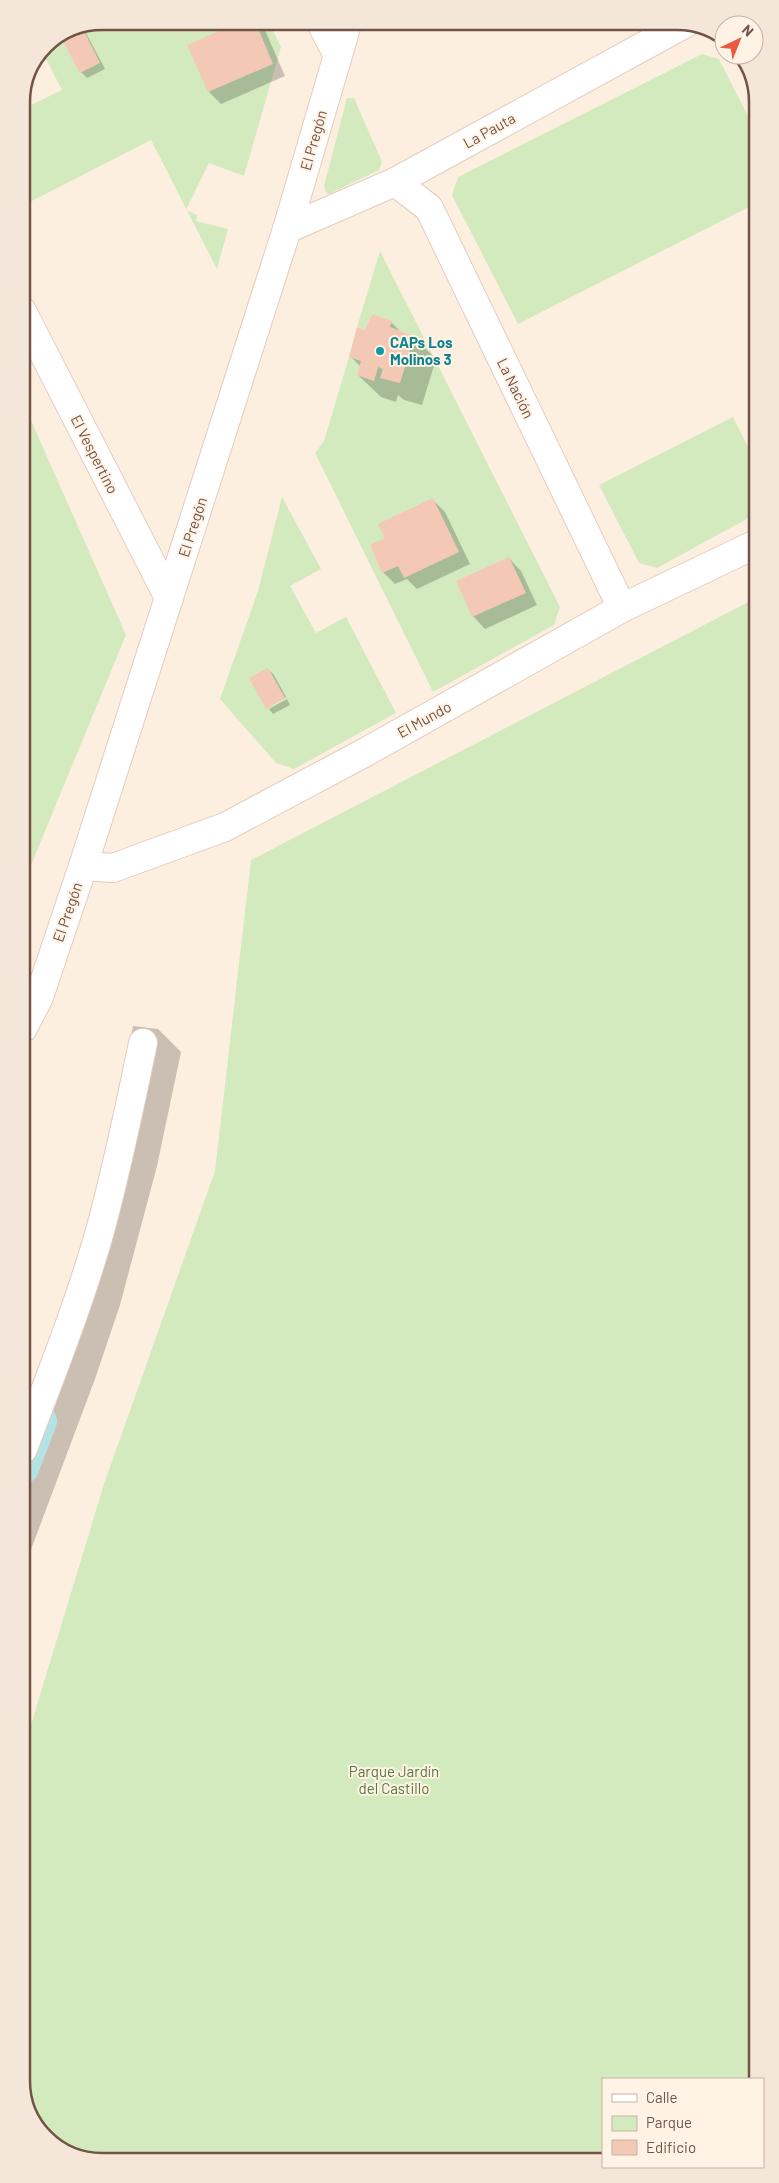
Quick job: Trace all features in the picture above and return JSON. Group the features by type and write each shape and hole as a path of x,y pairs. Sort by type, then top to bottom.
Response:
{"street":[{"path":"325,30 337,54"},
{"name":"El Pregón","path":"30,1014 39,997 83,866 169,598 287,229 345,30"},
{"name":"La Pauta","path":"287,229 395,182 673,30"},
{"name":"La Nación","path":"395,182 429,208 622,608"},
{"name":"El Vespertino","path":"30,327 169,598"},
{"name":"El Mundo","path":"83,866 113,868 225,827 622,608 749,547"},
{"path":"30,1430 66,1335 99,1232 127,1121 143,1043"}],"green space":[{"path":"272,30 281,47 244,176 209,163 186,209 151,140 30,202 30,106 62,90 45,58 54,48 66,40 79,34 93,31"},
{"path":"702,54 714,58 714,65 722,65 749,118 749,207 518,324 452,195 458,177"},
{"path":"347,98 354,98 382,162 379,170 329,194 324,186"},
{"path":"187,210 197,215 196,221 228,229 217,269"},
{"path":"380,251 560,607 554,625 433,692 315,453 324,441 349,357 361,361 357,375 374,381 378,367 383,369 380,378 400,383 414,336 390,327 392,321 372,314 365,330 357,327"},
{"path":"733,417 749,449 749,518 657,568 639,563 599,485"},
{"path":"30,418 126,635 30,868"},
{"path":"282,497 321,569 290,586 316,633 346,617 396,713 294,769 276,763 220,699 258,591"},
{"name":"Parque Jardín del Castillo","path":"749,602 749,2078 602,2078 602,2153 97,2153 70,2146 58,2138 42,2121 32,2100 30,2081 30,1728 104,1484 215,1171 251,860"}],"building":[{"path":"221,30 259,30 273,64 208,92 187,45"},
{"path":"85,33 100,63 80,73 63,42"},
{"name":"CAPs Los Molinos 3","path":"372,314 392,321 390,327 414,336 400,383 380,378 383,369 378,367 374,381 357,375 361,361 349,357 357,327 365,330"},
{"path":"433,498 459,552 404,578 398,566 382,573 370,545 385,538 378,524"},
{"path":"509,557 526,593 472,617 456,581"},
{"path":"268,668 285,698 266,709 249,678"}],"waterway":[{"path":"30,1450 41,1421"}],"place":[{"name":"CAPs Los Molinos 3","path":"380,351"}]}
